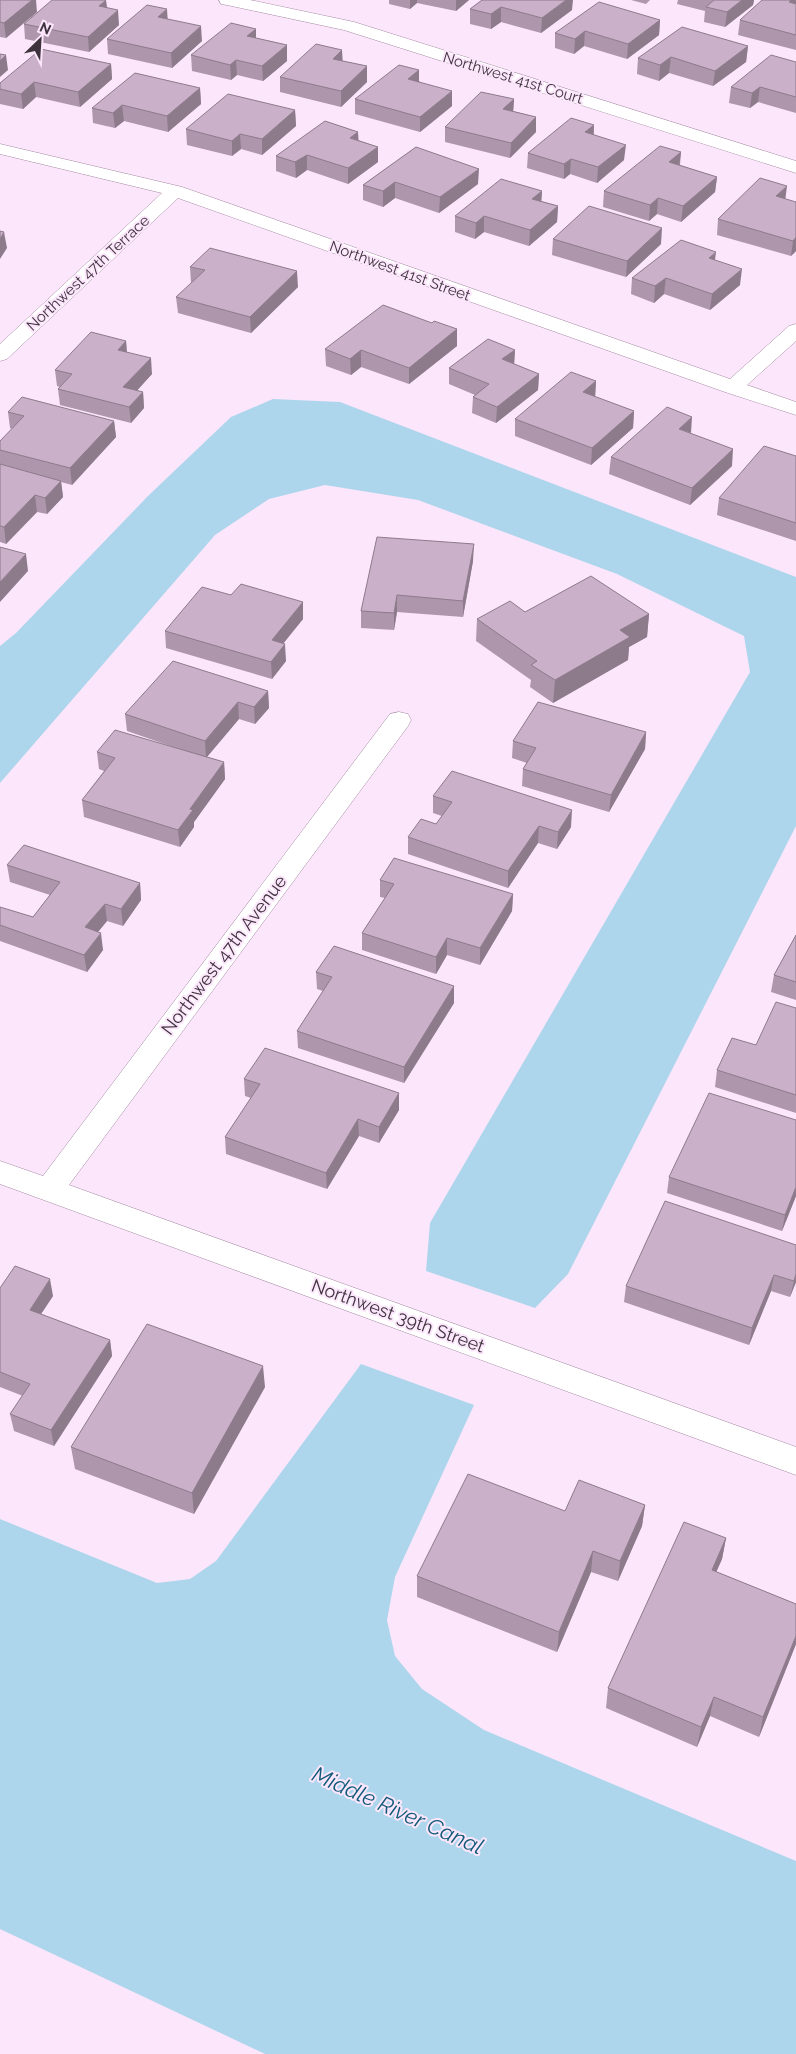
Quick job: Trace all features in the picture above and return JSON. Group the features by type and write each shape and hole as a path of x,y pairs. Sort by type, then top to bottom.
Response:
{"street":[{"name":"Northwest 41st Court","path":"227,0 348,26 796,167"},
{"name":"Northwest 41st Street","path":"0,149 175,191 796,409"},
{"name":"Northwest 47th Terrace","path":"0,355 175,191"},
{"path":"732,388 796,330"},
{"name":"Northwest 47th Avenue","path":"49,1190 399,720"},
{"name":"Northwest 39th Street","path":"0,1172 796,1461"}],"water":[{"path":"273,399 340,402 796,577 796,826 568,1274 535,1308 426,1271 430,1223 750,672 744,636 617,574 418,500 325,485 269,499 215,535 0,783 0,646 16,633 148,496 231,417"},
{"name":"Middle River Canal","path":"361,1364 474,1405 395,1577 387,1620 395,1656 422,1689 484,1730 796,1861 796,2054 265,2054 0,1929 0,1519 157,1583 190,1579 216,1561"}],"building":[{"path":"0,0 32,0 4,23 0,22"},
{"path":"52,0 106,0 99,6 118,10 88,37 24,24"},
{"path":"482,0 566,0 542,18 501,7 491,14 470,9"},
{"path":"714,0 742,0 727,12 706,7"},
{"path":"762,0 791,0 789,2 796,4 796,35 740,20"},
{"path":"599,2 660,20 628,44 585,31 575,39 555,33"},
{"path":"147,5 167,9 158,17 201,26 171,53 107,39"},
{"path":"231,23 256,29 247,36 287,45 262,66 236,60 230,65 191,55"},
{"path":"682,27 748,46 715,71 671,57 660,65 638,58"},
{"path":"316,44 342,50 333,59 367,66 341,91 280,77"},
{"path":"41,49 111,64 78,92 34,82 21,94 0,89 0,83"},
{"path":"0,54 6,55 0,61"},
{"path":"771,55 796,62 796,97 760,87 752,93 731,87"},
{"path":"399,65 419,70 408,79 452,91 420,117 355,99"},
{"path":"135,73 200,88 167,116 122,105 113,113 92,108"},
{"path":"481,92 514,99 503,109 536,117 511,143 445,127"},
{"path":"228,94 295,110 262,139 240,134 232,141 186,129"},
{"path":"571,118 594,125 585,132 626,145 598,167 571,159 564,164 528,153"},
{"path":"325,121 358,132 350,138 378,147 348,168 307,155 295,162 276,156"},
{"path":"660,146 681,152 669,162 717,177 683,206 658,198 650,205 604,191"},
{"path":"416,147 479,169 440,197 395,182 383,191 363,185"},
{"path":"760,178 787,186 776,196 796,202 796,237 793,241 718,219"},
{"path":"501,179 542,191 532,199 558,206 530,230 484,216 476,223 455,216"},
{"path":"589,206 662,228 627,261 553,239"},
{"path":"0,231 4,232 0,239"},
{"path":"681,240 716,252 709,258 742,269 712,294 666,278 655,286 632,278"},
{"path":"210,248 297,271 250,317 176,297 205,270 190,267"},
{"path":"383,305 432,323 434,321 457,329 409,368 361,350 350,359 325,349"},
{"path":"91,332 126,341 118,350 151,358 123,387 143,392 129,407 58,389 72,374 55,370"},
{"path":"488,339 515,350 502,359 539,374 497,407 473,397 489,384 449,368"},
{"path":"571,372 596,381 583,392 634,411 592,448 515,419"},
{"path":"22,397 114,421 70,468 0,450 0,441 24,416 8,412"},
{"path":"667,407 692,417 679,429 733,449 692,488 611,457"},
{"path":"764,446 796,456 796,523 719,498"},
{"path":"0,464 61,481 45,498 35,495 4,527 0,526"},
{"path":"377,537 474,544 463,601 397,595 394,613 361,611"},
{"path":"0,547 26,554 0,582"},
{"path":"591,576 649,614 620,630 630,637 555,680 531,665 537,661 477,619 510,601 525,612"},
{"path":"241,584 303,602 272,640 285,644 271,662 165,631 202,587 231,595"},
{"path":"173,661 268,691 254,707 238,702 205,741 125,714"},
{"path":"538,702 646,732 611,795 523,769 536,748 513,741"},
{"path":"115,730 224,762 190,809 193,810 178,830 82,800 115,758 97,752"},
{"path":"452,771 572,810 558,832 539,826 508,871 408,837 421,819 436,824 452,802 433,796"},
{"path":"24,845 140,883 121,909 105,904 85,927 101,933 84,955 0,925 0,907 33,917 60,882 7,865"},
{"path":"394,858 513,894 480,948 447,938 436,957 362,933 394,884 380,880"},
{"path":"796,935 796,982 774,975"},
{"path":"334,946 454,986 404,1067 297,1031 332,977 316,972"},
{"path":"776,1002 796,1008 796,1095 717,1070 732,1038 756,1045"},
{"path":"265,1048 399,1093 379,1127 358,1119 326,1173 225,1137 260,1084 244,1079"},
{"path":"709,1093 796,1120 796,1187 785,1215 669,1177"},
{"path":"665,1201 796,1245 796,1274 794,1281 774,1275 752,1328 626,1286"},
{"path":"15,1266 50,1279 30,1310 110,1340 51,1430 10,1414 30,1384 0,1372 0,1288"},
{"path":"147,1324 263,1366 192,1493 71,1447"},
{"path":"468,1474 565,1511 579,1480 645,1505 620,1561 593,1551 559,1632 417,1576"},
{"path":"684,1522 726,1538 712,1570 796,1604 796,1636 763,1717 714,1697 701,1727 608,1688"}]}
